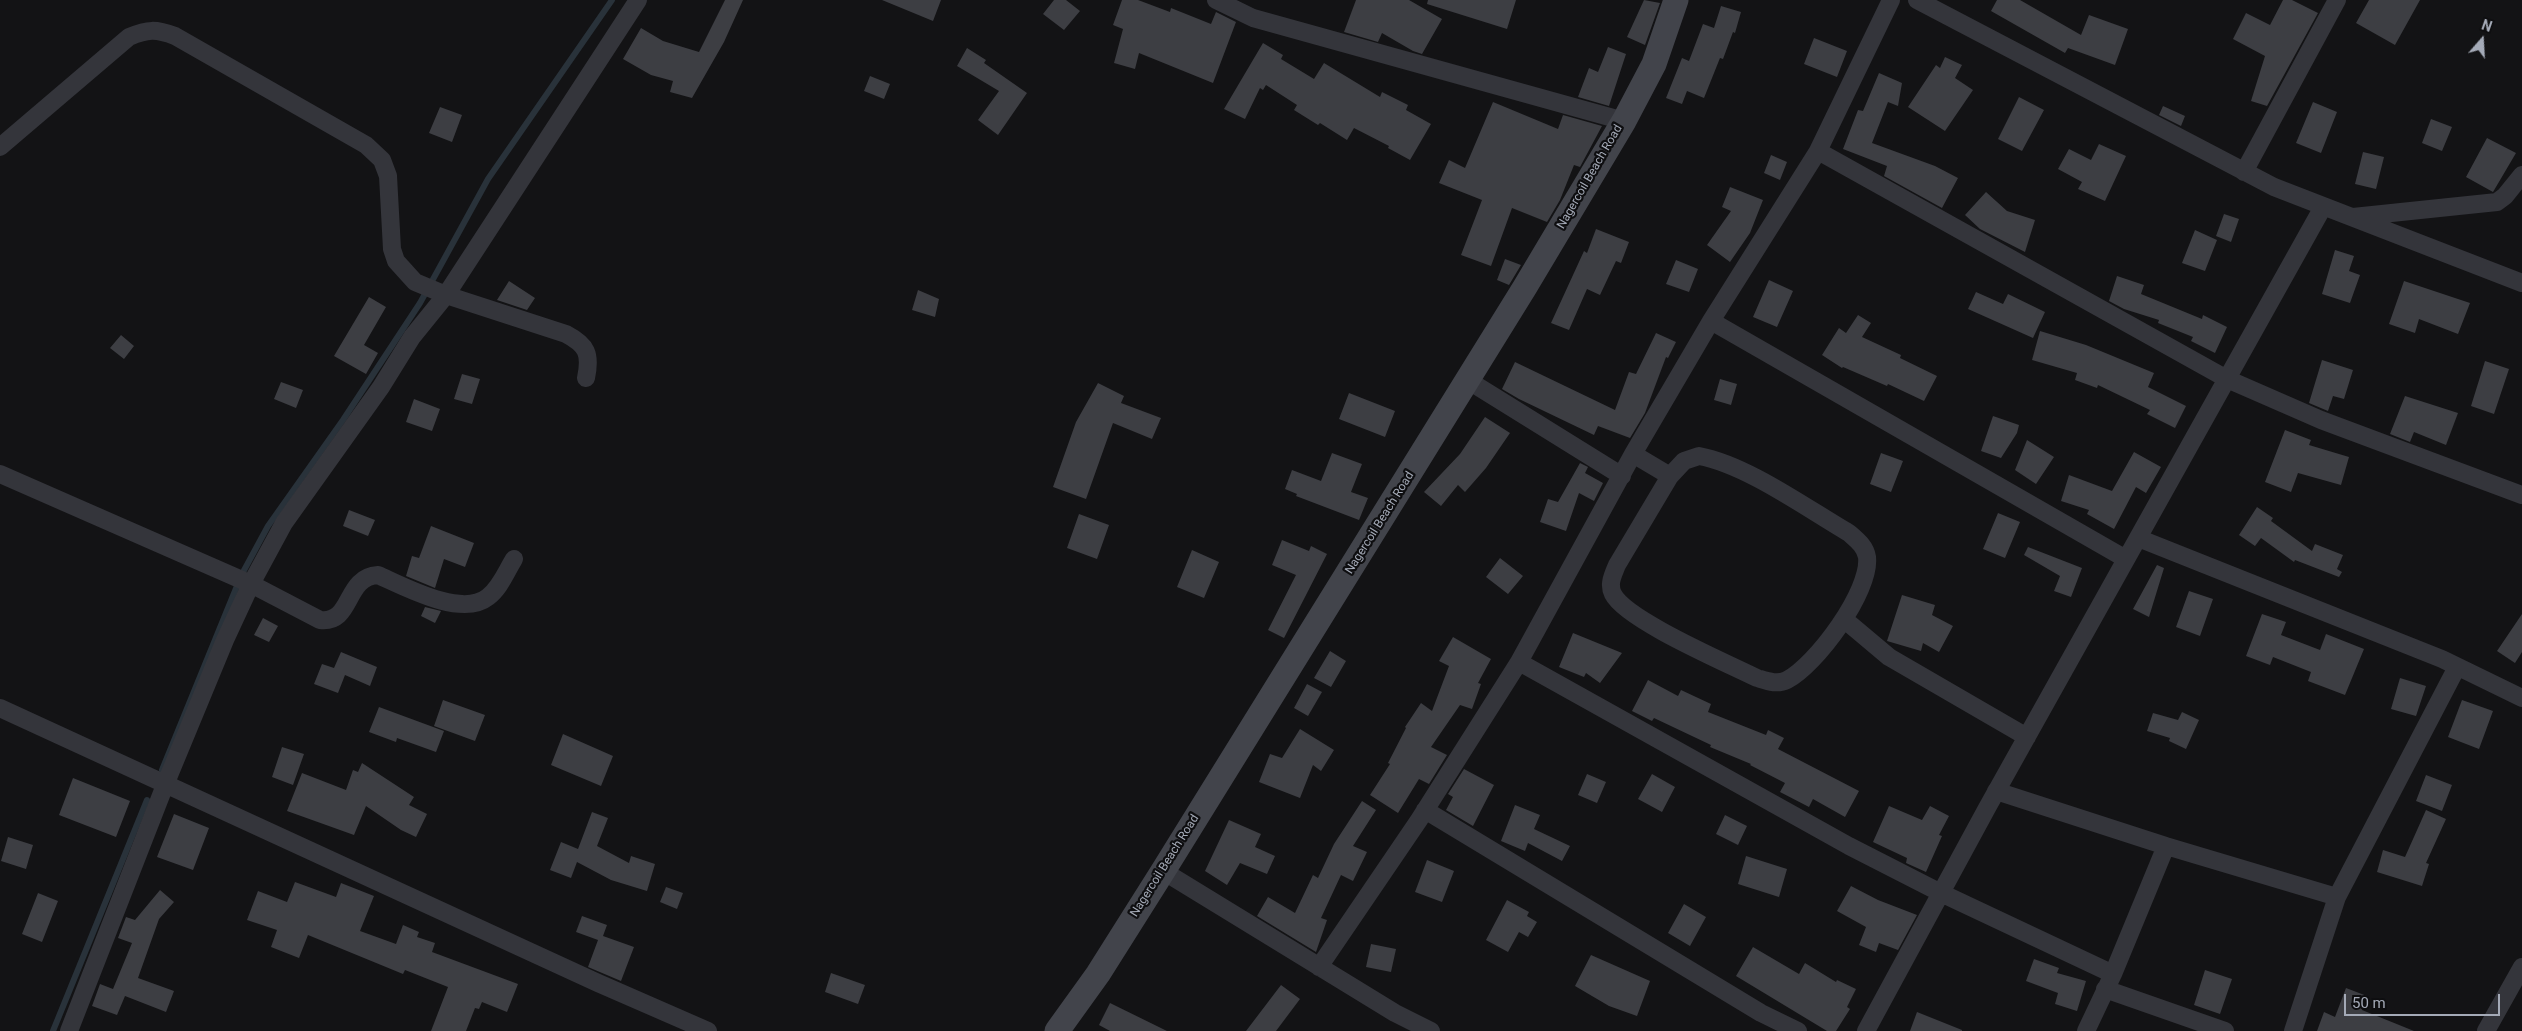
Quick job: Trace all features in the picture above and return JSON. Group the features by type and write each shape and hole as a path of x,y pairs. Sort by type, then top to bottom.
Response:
{"main road":[{"name":"Nagercoil Beach Road","path":"1057,1031 1098,974 1469,381 1624,120 1654,64 1676,0"}],"street":[{"path":"69,1031 165,785 225,640 284,523 381,387 412,337 638,0"},
{"path":"1216,0 1253,18 1624,120"},
{"path":"1318,967 1425,810 1519,662 1633,454 1711,320 1818,151 1892,0"},
{"path":"1916,0 2274,187 2522,283"},
{"path":"2244,172 2337,0"},
{"path":"0,147 129,36 145,30 161,31 175,36 366,145 382,160 388,176 392,250 396,261 415,282 442,293 566,334 581,342 586,351 589,364 586,378"},
{"path":"1818,151 2227,379 2321,420 2522,495"},
{"path":"2350,217 2497,202 2505,196 2522,175"},
{"path":"1866,1031 1996,791 2323,207"},
{"path":"1711,320 2126,559"},
{"path":"1469,381 1622,476"},
{"path":"1633,454 1670,476"},
{"path":"1699,456 1716,459 1742,470 1849,533 1863,546 1867,557 1865,577 1845,620 1803,668 1786,680 1774,683 1758,678 1638,618 1619,603 1612,592 1611,581 1617,565 1670,476 1684,461 1699,456"},
{"path":"0,474 252,584 320,620 327,621 338,616 363,579 378,575 454,604 473,605 487,598 497,588 514,559"},
{"path":"2138,538 2458,667 2522,698"},
{"path":"1845,620 1889,657 2027,738"},
{"path":"1519,662 1849,846 2109,982 2225,1031"},
{"path":"2293,1031 2337,897 2458,667"},
{"path":"0,708 598,983 708,1031"},
{"path":"1996,791 2166,846 2337,897"},
{"path":"1425,810 1761,1013 1798,1031"},
{"path":"2086,1031 2109,982 2166,846"},
{"path":"1163,871 1395,1013 1431,1031"},
{"path":"2486,1031 2522,967"}],"building":[{"path":"725,0 743,0 724,42 692,98 670,92 673,81 651,75 623,59 641,28 663,41 699,52"},
{"path":"882,0 941,0 933,21"},
{"path":"1054,0 1066,0 1080,11 1064,30 1043,14"},
{"path":"1122,0 1138,0 1170,12 1171,8 1211,24 1216,12 1236,22 1213,83 1139,53 1135,69 1114,63 1123,29 1113,25"},
{"path":"1356,0 1409,0 1442,19 1422,54 1413,51 1382,33 1378,42 1344,32"},
{"path":"1428,0 1516,0 1507,29 1427,4"},
{"path":"1644,0 1660,3 1645,45 1627,37"},
{"path":"1997,0 2020,0 2081,35 2089,15 2128,29 2115,65 2068,48 2065,53 1991,11"},
{"path":"2283,0 2292,0 2318,13 2267,106 2251,101 2265,56 2233,39 2246,13 2270,25"},
{"path":"2369,0 2420,0 2395,45 2356,23"},
{"path":"1721,6 1741,12 1735,33 1733,32 1723,59 1720,58 1704,98 1687,91 1682,104 1666,98 1682,58 1689,61 1703,24 1714,28"},
{"path":"1814,38 1847,51 1837,77 1804,64"},
{"path":"1263,43 1283,55 1281,59 1314,79 1324,63 1380,97 1382,92 1408,105 1406,110 1431,124 1410,160 1388,148 1389,146 1354,128 1347,140 1320,123 1318,125 1294,110 1297,105 1266,85 1263,90 1260,88 1245,119 1224,109"},
{"path":"1608,47 1626,54 1609,106 1578,97 1589,68 1598,72"},
{"path":"967,48 986,60 984,63 1027,93 998,135 978,120 999,91 957,66"},
{"path":"1945,57 1962,65 1955,78 1973,90 1945,131 1908,107 1936,65 1940,68"},
{"path":"1879,73 1902,83 1898,106 1888,102 1872,143 1935,166 1958,178 1942,208 1884,176 1887,166 1843,149 1858,110 1863,111"},
{"path":"870,76 890,84 884,99 864,91"},
{"path":"2019,97 2044,110 2022,151 1998,139"},
{"path":"1493,102 1558,129 1563,115 1602,126 1580,167 1574,165 1560,200 1547,222 1512,208 1491,266 1461,255 1482,200 1439,183 1449,160 1465,168"},
{"path":"2313,102 2337,112 2321,153 2296,143"},
{"path":"2163,106 2185,116 2181,126 2159,115"},
{"path":"440,107 462,115 452,142 429,133"},
{"path":"2431,119 2452,127 2442,151 2422,143"},
{"path":"2487,138 2516,153 2493,192 2466,177"},
{"path":"2099,144 2126,156 2105,201 2078,189 2082,182 2058,169 2069,149 2091,160"},
{"path":"2363,152 2384,157 2376,189 2355,184"},
{"path":"1771,155 1787,162 1780,180 1764,173"},
{"path":"1730,187 1763,200 1750,233 1730,262 1707,245 1731,211 1722,207"},
{"path":"1986,192 2007,211 2035,220 2025,252 1980,229 1965,215"},
{"path":"2224,214 2239,219 2231,242 2216,236"},
{"path":"1596,229 1629,242 1621,263 1616,261 1600,295 1587,289 1569,330 1551,323 1584,251 1587,253"},
{"path":"2195,230 2217,240 2205,271 2182,263"},
{"path":"2335,250 2354,256 2349,271 2360,275 2350,303 2322,294"},
{"path":"1505,259 1521,265 1509,285 1497,280"},
{"path":"1676,260 1698,269 1689,292 1666,284"},
{"path":"2117,276 2144,285 2141,294 2202,319 2203,315 2227,327 2215,353 2191,341 2193,337 2158,323 2159,320 2124,309 2109,301"},
{"path":"1769,280 1793,291 1777,327 1753,317"},
{"path":"509,281 535,298 527,310 497,300"},
{"path":"2404,281 2470,303 2458,334 2419,319 2415,333 2389,324"},
{"path":"918,290 939,299 935,317 912,310"},
{"path":"1976,292 2003,304 2008,294 2045,312 2033,338 1968,309"},
{"path":"369,297 386,307 364,345 378,353 366,374 334,356"},
{"path":"1858,315 1871,323 1862,337 1901,355 1900,358 1937,376 1924,401 1888,384 1887,386 1842,368 1822,355 1839,328 1846,333"},
{"path":"2040,331 2086,345 2154,373 2148,387 2186,406 2175,428 2147,414 2150,410 2098,385 2097,388 2075,380 2077,373 2032,360"},
{"path":"1656,333 1676,342 1668,358 1666,357 1645,413 1630,438 1598,426 1594,435 1502,389 1515,362 1615,410 1629,372 1636,374"},
{"path":"121,335 134,346 124,359 110,348"},
{"path":"2322,360 2353,370 2344,399 2333,396 2328,411 2309,403"},
{"path":"2485,361 2509,369 2494,414 2471,406"},
{"path":"462,374 480,379 472,404 454,399"},
{"path":"1720,379 1737,384 1731,405 1714,400"},
{"path":"281,382 303,390 296,408 274,399"},
{"path":"1098,383 1124,396 1121,403 1161,418 1152,439 1113,423 1086,499 1053,487 1076,422"},
{"path":"1349,393 1395,411 1385,437 1339,419"},
{"path":"2405,396 2458,413 2446,445 2414,432 2410,442 2390,434"},
{"path":"414,399 440,409 432,431 406,422"},
{"path":"1993,416 2019,425 2017,433 2001,458 1981,451"},
{"path":"1485,417 1510,433 1486,468 1465,492 1458,485 1441,506 1424,492 1460,454"},
{"path":"2285,430 2311,440 2309,445 2349,457 2341,485 2298,473 2291,492 2265,482"},
{"path":"2027,440 2054,457 2036,484 2015,470"},
{"path":"2134,452 2161,467 2146,493 2136,487 2114,529 2087,514 2089,510 2061,501 2069,475 2112,491"},
{"path":"1332,453 1362,464 1351,492 1368,498 1359,520 1296,496 1297,494 1285,489 1292,470 1321,481"},
{"path":"1881,453 1903,461 1891,492 1870,484"},
{"path":"1580,463 1588,467 1585,473 1603,483 1594,501 1579,493 1566,531 1540,522 1548,499 1558,502"},
{"path":"2257,507 2273,518 2271,521 2312,551 2315,544 2343,555 2337,569 2342,572 2339,577 2295,560 2294,562 2261,538 2255,546 2239,535"},
{"path":"349,510 375,520 368,536 343,526"},
{"path":"1998,513 2020,522 2005,558 1983,549"},
{"path":"1079,514 1109,525 1097,559 1067,548"},
{"path":"431,526 474,543 465,567 444,559 435,588 406,576 412,556 419,558"},
{"path":"1282,540 1309,551 1311,546 1327,554 1284,638 1268,630 1296,575 1272,565"},
{"path":"2028,547 2082,568 2071,597 2054,591 2060,576 2024,555"},
{"path":"1192,550 1219,562 1204,598 1177,587"},
{"path":"1500,558 1523,576 1508,594 1486,577"},
{"path":"2157,565 2164,568 2149,617 2133,609"},
{"path":"2189,591 2213,599 2200,636 2176,627"},
{"path":"1902,595 1935,605 1932,615 1953,626 1939,652 1923,643 1921,651 1887,641"},
{"path":"425,607 441,611 435,623 421,616"},
{"path":"2262,614 2286,622 2281,635 2320,650 2326,634 2364,649 2345,695 2308,681 2311,672 2273,657 2270,665 2246,656"},
{"path":"2522,614 2522,652 2515,663 2497,651"},
{"path":"263,618 278,626 269,642 254,635"},
{"path":"1573,633 1622,653 1600,683 1586,673 1584,677 1559,667"},
{"path":"1453,637 1491,659 1478,683 1481,684 1472,709 1460,705 1431,747 1447,755 1429,784 1419,779 1398,813 1370,795 1390,764 1388,763 1405,727 1421,703 1432,711 1449,666 1439,661"},
{"path":"1330,651 1346,661 1331,687 1314,678"},
{"path":"341,652 377,667 370,686 345,675 338,693 314,684 322,664 334,668"},
{"path":"2400,678 2426,686 2416,716 2391,709"},
{"path":"1648,680 1678,696 1681,690 1711,704 1708,712 1766,735 1768,730 1784,738 1778,749 1859,791 1845,817 1813,799 1809,807 1780,792 1785,783 1751,764 1710,747 1711,745 1654,718 1652,721 1632,711"},
{"path":"1307,684 1322,692 1308,716 1294,708"},
{"path":"443,700 485,715 475,741 434,726"},
{"path":"2462,700 2493,711 2479,749 2448,737"},
{"path":"379,707 444,731 436,752 397,738 396,742 369,732"},
{"path":"2182,712 2199,720 2186,749 2169,741 2170,738 2147,731 2153,713 2178,720"},
{"path":"1300,729 1334,750 1321,771 1313,765 1300,798 1259,782 1270,754 1282,758"},
{"path":"563,734 613,756 601,786 551,765"},
{"path":"282,747 304,754 293,785 272,777"},
{"path":"362,763 414,797 409,805 427,814 416,837 401,830 366,806 354,835 287,811 302,773 346,790 353,770 358,772"},
{"path":"1464,769 1494,785 1473,826 1446,810 1453,797 1448,794"},
{"path":"1587,774 1606,782 1597,803 1578,795"},
{"path":"1652,774 1675,787 1662,812 1638,799"},
{"path":"2426,775 2452,785 2442,811 2416,801"},
{"path":"73,778 130,801 116,837 59,815"},
{"path":"1362,801 1376,810 1353,846 1367,852 1353,881 1341,875 1321,918 1327,920 1316,952 1257,916 1268,897 1295,913 1313,875 1318,878 1334,844"},
{"path":"1515,805 1540,815 1534,829 1570,846 1562,861 1528,843 1525,851 1501,841"},
{"path":"1889,806 1922,820 1930,806 1949,816 1939,835 1942,836 1926,872 1906,863 1907,858 1873,842"},
{"path":"2426,810 2446,819 2426,863 2429,864 2422,886 2377,872 2383,850 2405,857"},
{"path":"592,812 608,818 597,846 629,863 631,856 655,864 647,891 611,880 577,862 571,878 550,870 561,842 578,849"},
{"path":"174,814 209,828 193,870 157,857"},
{"path":"1725,815 1747,826 1738,845 1716,834"},
{"path":"1229,820 1261,834 1255,847 1275,856 1267,874 1240,863 1227,885 1205,871"},
{"path":"8,837 33,845 26,869 1,861"},
{"path":"1746,856 1787,869 1779,897 1738,884"},
{"path":"1427,860 1454,871 1442,902 1415,892"},
{"path":"295,882 336,897 341,883 374,896 360,931 396,944 403,925 419,932 417,937 435,943 432,952 518,984 507,1012 482,1002 479,1009 475,1008 466,1031 431,1031 448,987 405,970 403,974 308,935 299,958 271,947 277,930 247,920 258,891 287,902"},
{"path":"1851,886 1878,900 1917,915 1898,950 1879,943 1876,952 1859,945 1866,927 1837,911"},
{"path":"666,887 683,893 677,909 660,902"},
{"path":"160,890 174,902 159,919 138,978 174,991 166,1012 125,996 117,1015 92,1006 100,984 113,989 132,943 118,938 126,917 135,920"},
{"path":"38,893 58,901 42,942 22,934"},
{"path":"1507,900 1529,912 1527,916 1537,922 1528,937 1519,932 1508,952 1486,940"},
{"path":"1684,904 1706,917 1690,946 1668,933"},
{"path":"582,916 607,925 603,936 634,947 621,981 588,967 598,940 576,932"},
{"path":"1371,944 1396,949 1391,972 1366,967"},
{"path":"1753,947 1799,974 1805,963 1836,982 1837,980 1856,989 1847,1007 1850,1009 1836,1031 1827,1031 1736,976"},
{"path":"1591,955 1650,981 1637,1016 1609,1006 1575,986"},
{"path":"2034,959 2059,968 2057,973 2086,981 2077,1011 2055,1004 2058,993 2026,981"},
{"path":"2205,970 2232,979 2220,1014 2194,1005"},
{"path":"831,973 865,985 858,1004 825,992"},
{"path":"1281,985 1300,999 1276,1031 1246,1031"},
{"path":"2346,988 2367,996 2362,1010 2414,1031 2317,1031 2324,1012 2335,1017"},
{"path":"1110,1003 1167,1031 1110,1031 1099,1025"},
{"path":"1917,1012 1962,1030 1962,1031 1910,1031"}],"waterway":[{"path":"242,574 268,526 343,420 420,303 488,179 612,0"},
{"path":"162,770 237,586"},
{"path":"53,1031 147,800"}]}
